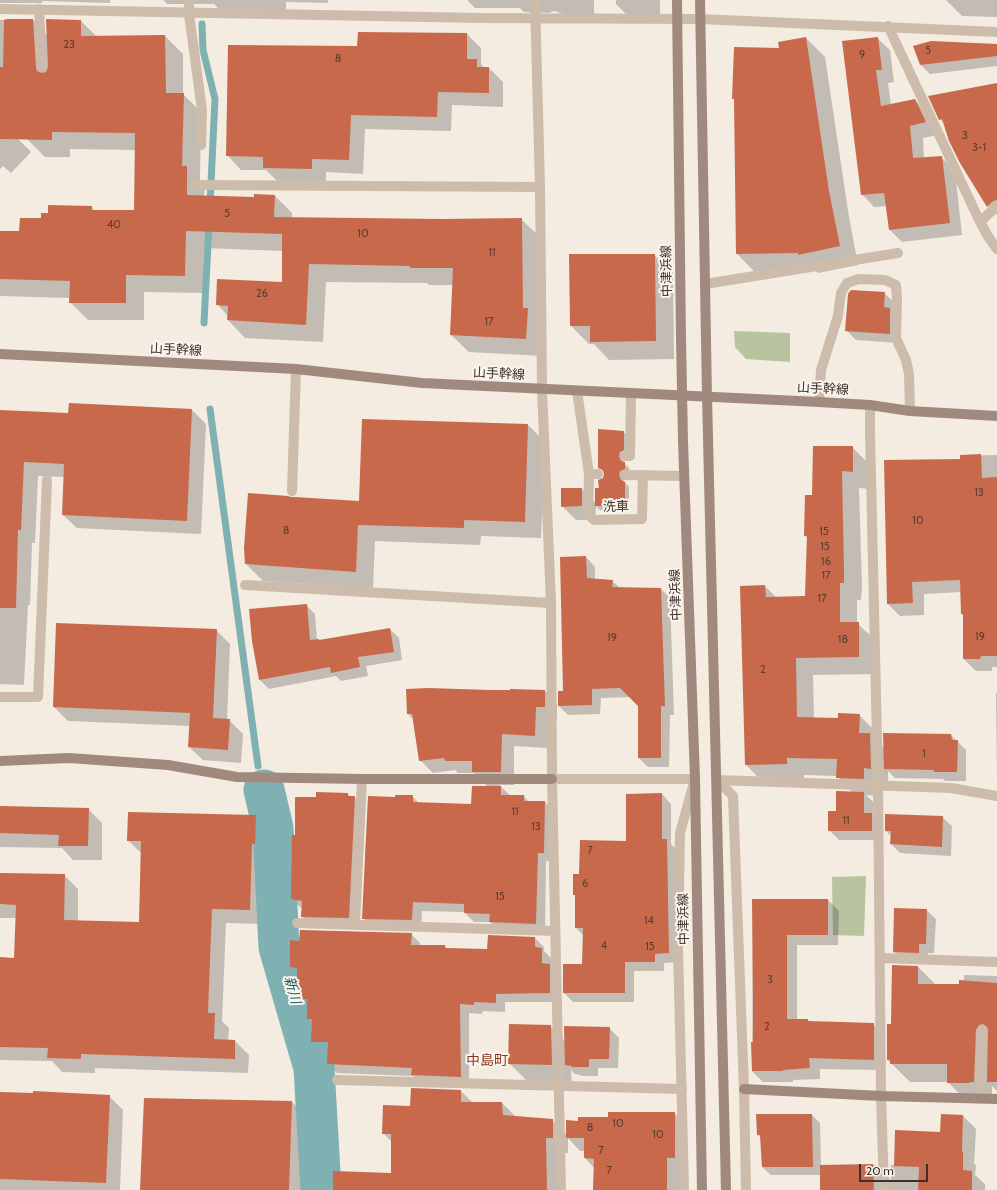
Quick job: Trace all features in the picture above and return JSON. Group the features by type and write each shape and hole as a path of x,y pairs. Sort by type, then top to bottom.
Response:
{"street":[{"path":"189,0 189,14 202,110 201,145"},
{"path":"535,0 540,187 542,389 551,603 552,778 560,1190"},
{"name":"中津浜線","path":"677,0 682,395 695,779 702,1190"},
{"path":"700,0 707,396 726,1190"},
{"path":"0,9 189,14 535,19 700,19 888,26 997,32"},
{"path":"39,9 42,67"},
{"path":"888,26 980,222 997,249"},
{"path":"194,185 540,187"},
{"path":"980,222 997,206"},
{"path":"705,284 898,253"},
{"path":"819,402 821,370 838,316 841,293 847,283 859,280 885,280 896,285 896,338 906,360 909,374 910,411"},
{"name":"山手幹線","path":"0,354 296,369 422,382 870,405 910,411 997,416"},
{"path":"292,490 296,369"},
{"path":"577,391 587,455 598,455"},
{"path":"625,456 630,456 631,393"},
{"path":"870,405 878,785 884,1190"},
{"name":"洗車","path":"587,455 594,474 588,514 594,520 642,519 643,475"},
{"path":"625,475 684,476"},
{"path":"0,697 38,697 47,480"},
{"path":"245,585 551,603"},
{"path":"0,761 69,758 168,765 237,777 362,779 695,779 680,833 678,950 684,1190"},
{"path":"355,924 362,779"},
{"path":"717,780 951,788 997,796"},
{"path":"717,780 733,796 744,1089 746,1190"},
{"path":"297,923 555,931"},
{"path":"880,958 997,962"},
{"path":"980,1098 982,1030"},
{"path":"337,1080 682,1089"},
{"path":"744,1089 882,1096 997,1099"}],"green space":[{"path":"734,331 790,333 790,362 746,359 735,347"},
{"path":"866,876 864,936 833,935 832,877"}],"building":[{"path":"33,19 36,67 37,71 42,73 46,72 48,67 46,19 81,20 81,36 165,35 166,93 184,93 182,166 187,166 187,195 254,197 254,194 275,195 274,217 443,219 522,218 523,308 528,308 526,339 450,335 453,268 309,264 306,325 227,320 228,306 216,305 217,279 282,282 282,234 186,231 185,276 126,275 126,303 69,303 70,281 0,279 0,231 19,231 20,218 41,218 41,213 48,213 48,205 92,206 92,210 134,210 135,133 52,132 52,140 0,139 0,67 3,67 4,20"},
{"path":"358,32 467,33 467,59 477,59 477,67 489,67 489,93 438,92 437,117 351,115 349,160 312,159 312,169 263,168 263,157 226,156 228,45 357,46"},
{"path":"806,37 829,191 840,246 798,255 798,253 736,254 734,99 732,99 734,47 779,48 778,42"},
{"path":"878,37 882,70 876,70 881,106 915,99 926,122 910,126 913,158 942,156 950,223 889,230 884,193 861,195 842,41"},
{"path":"931,41 997,44 997,56 920,65 913,46"},
{"path":"997,83 997,200 993,201 987,207 960,163 949,141 942,119 939,120 928,96"},
{"path":"569,254 655,254 656,341 590,342 590,326 570,326"},
{"path":"851,290 885,292 884,307 890,308 890,334 845,331 848,294"},
{"path":"69,403 192,409 187,521 62,515 64,464 24,462 21,530 18,530 16,608 0,608 0,410 68,413"},
{"path":"362,419 528,424 525,522 464,520 464,528 358,525 356,572 245,564 244,548 248,493 359,501"},
{"path":"598,429 624,431 624,450 620,452 619,456 621,461 625,462 625,469 620,471 619,475 621,480 625,482 625,506 595,506 595,488 599,488 598,480 603,478 604,474 603,470 598,468"},
{"path":"813,446 853,446 853,472 842,471 844,583 840,583 840,622 859,622 859,657 796,658 797,717 838,718 838,713 860,714 859,733 870,733 871,769 864,768 864,779 836,778 837,759 787,758 787,764 745,765 740,586 765,585 766,597 805,596 807,536 804,536 805,495 812,495"},
{"path":"981,454 982,478 997,477 997,656 981,656 980,659 963,659 963,614 961,614 960,580 912,582 913,603 887,604 884,460 960,459 960,455"},
{"path":"561,488 582,488 582,506 561,507"},
{"path":"586,556 587,578 613,580 612,587 661,588 665,706 661,706 661,758 638,758 638,706 620,688 592,689 592,705 558,706 558,691 563,691 560,557"},
{"path":"307,604 310,640 319,640 390,628 394,652 358,657 360,667 331,673 330,667 259,680 252,641 249,609"},
{"path":"56,623 217,629 213,718 230,719 228,750 188,747 190,713 53,707"},
{"path":"406,689 545,690 545,707 536,707 535,736 502,734 501,772 472,772 472,761 445,761 444,758 419,761 412,714 407,714"},
{"path":"883,733 951,734 952,740 958,740 957,772 884,769"},
{"path":"472,786 501,786 501,795 524,795 524,801 545,801 544,853 538,853 536,924 489,922 490,914 464,913 464,904 413,902 412,920 362,919 368,796 395,797 395,795 413,795 413,802 471,804"},
{"path":"836,791 864,792 864,813 872,813 872,831 828,831 828,811 836,811"},
{"path":"316,792 348,793 348,796 355,796 349,918 301,917 302,901 291,899 292,835 295,835 295,797 316,797"},
{"path":"662,793 662,839 667,839 669,953 655,954 655,962 625,962 625,993 563,993 563,964 582,964 583,928 575,928 575,895 573,895 573,874 579,874 580,840 626,841 626,794"},
{"path":"0,806 89,808 88,846 58,846 59,835 0,833"},
{"path":"128,812 256,815 255,844 252,844 250,910 212,909 208,1013 215,1013 214,1039 235,1040 235,1059 81,1054 81,1059 47,1058 48,1048 0,1047 0,957 14,958 16,905 0,904 0,873 65,874 64,920 139,922 141,841 127,841"},
{"path":"885,814 943,816 942,847 890,844 891,831 885,831"},
{"path":"752,899 828,899 828,935 787,935 787,1019 874,1023 874,1060 809,1058 810,1068 783,1071 752,1071"},
{"path":"894,908 927,909 926,944 919,944 919,953 893,952"},
{"path":"300,930 412,933 411,945 445,945 445,948 487,949 488,935 535,937 535,947 542,948 542,963 550,964 550,993 496,994 496,1003 474,1002 474,1005 460,1004 461,1077 411,1075 412,1068 327,1064 328,1042 311,1042 312,1019 307,1019 307,999 300,999 300,986 297,986 297,968 290,967 290,940 299,941"},
{"path":"892,965 918,966 918,984 959,984 959,980 997,983 997,1082 987,1082 988,1030 983,1024 979,1025 976,1030 974,1082 947,1083 947,1064 890,1064 890,1060 887,1060 887,1024 891,1024"},
{"path":"509,1024 551,1025 552,1065 508,1064"},
{"path":"564,1026 610,1027 609,1059 589,1059 589,1067 572,1067 565,1065"},
{"path":"411,1088 461,1090 461,1102 502,1102 503,1115 553,1119 553,1138 546,1138 547,1190 333,1190 333,1171 391,1173 391,1134 382,1134 383,1105 410,1106"},
{"path":"33,1091 110,1095 106,1183 0,1179 0,1092 33,1093"},
{"path":"144,1098 292,1101 289,1190 140,1190"},
{"path":"608,1112 675,1112 675,1158 667,1158 667,1190 593,1190 594,1159 584,1158 584,1138 566,1138 566,1120 578,1121 578,1117 608,1117"},
{"path":"756,1114 812,1114 813,1167 762,1167 760,1135 757,1135"},
{"path":"941,1114 963,1115 963,1170 972,1171 972,1190 918,1190 919,1167 894,1166 895,1130 940,1132"},
{"path":"873,1164 874,1190 820,1190 820,1165"}],"waterway":[{"path":"202,24 203,50 215,99 210,204"},
{"path":"204,323 209,223"},
{"path":"210,409 258,766"},
{"name":"新川","path":"264,790 273,828 279,947 314,1068 321,1190"}],"district":[{"name":"中島町","path":"487,1061"}]}
